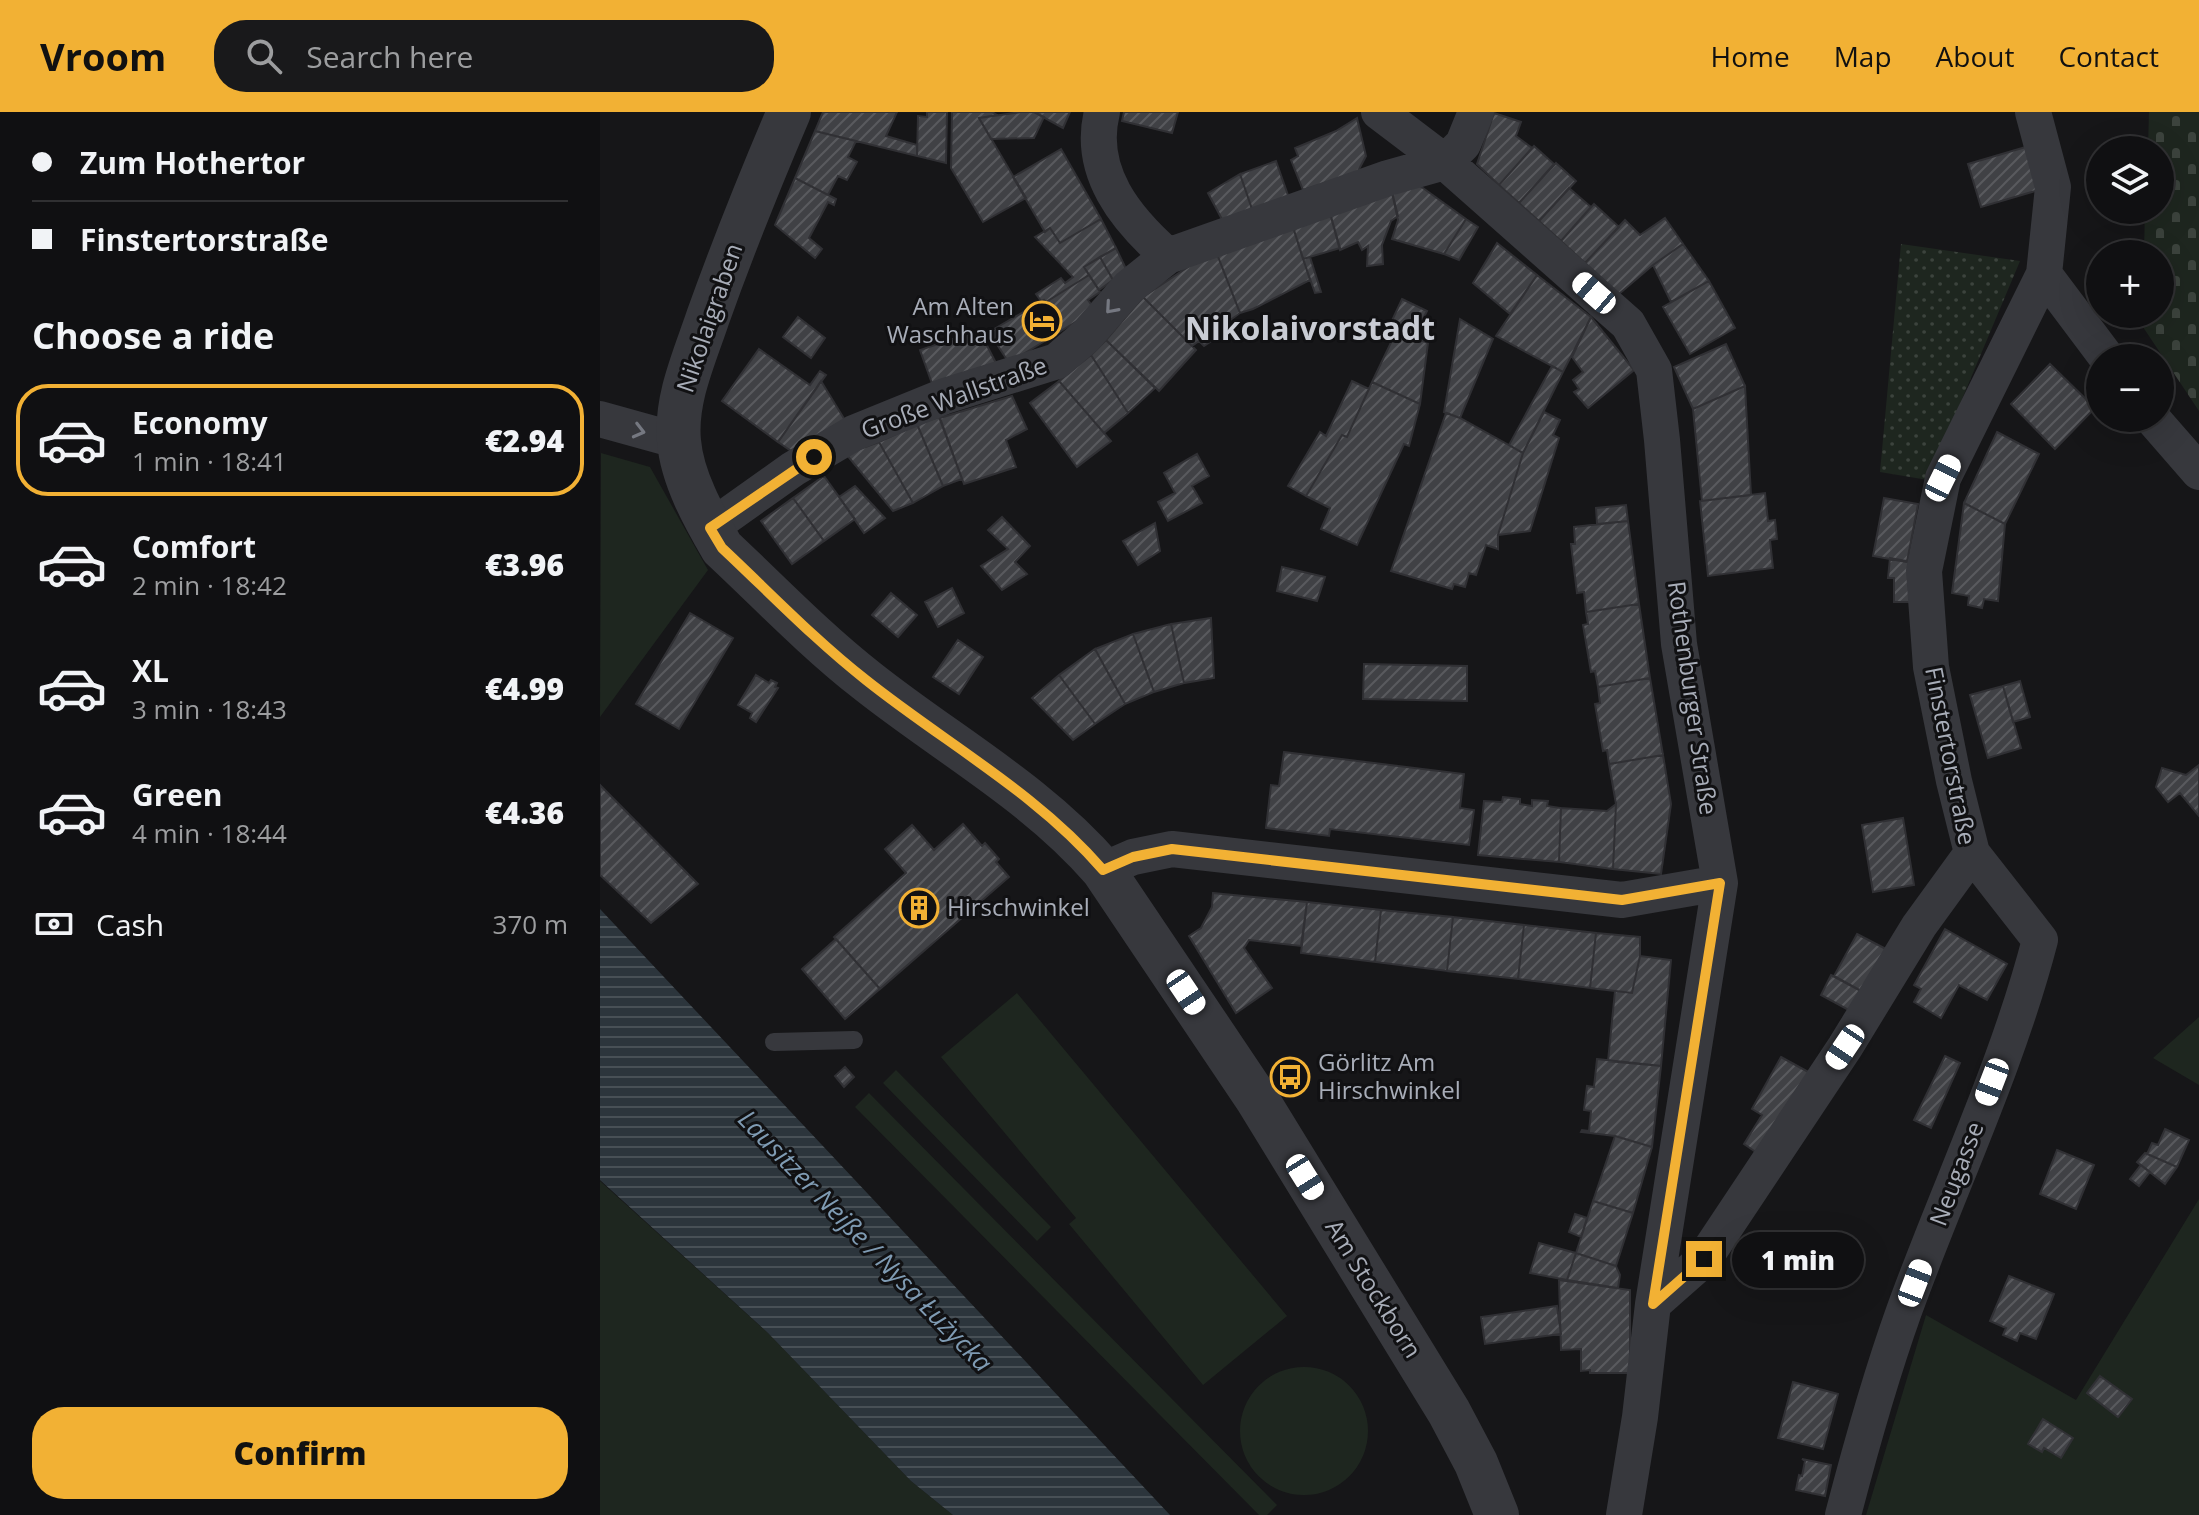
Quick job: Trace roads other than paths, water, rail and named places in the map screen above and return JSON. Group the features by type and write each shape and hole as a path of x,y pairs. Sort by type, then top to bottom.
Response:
{"street":[{"name":"Nikolaigraben","path":"710,528 687,474 679,441 681,401 739,229 789,112"},
{"path":"1102,112 1098,130 1104,171 1112,193 1139,230 1168,256"},
{"name":"Rothenburger Straße","path":"1379,112 1445,162 1628,324 1654,370 1679,644 1720,883 1653,1304"},
{"path":"1445,162 1463,144 1476,112"},
{"name":"Finstertorstraße","path":"1653,1304 1704,1259 1845,1047 1919,926 1972,853 1931,667 1924,571 1943,478 2044,274 2053,187 2033,112"},
{"name":"Große Wallstraße","path":"710,528 793,469 854,433 945,396 1057,361 1086,336 1129,287 1168,256 1388,178 1445,162"},
{"path":"2044,274 2096,344"},
{"path":"600,419 679,441"},
{"path":"2164,432 2199,472"},
{"name":"Am Stockborn","path":"710,528 722,548 855,671 1031,801 1079,843 1103,870 1257,1099 1433,1385 1476,1463 1497,1515"},
{"path":"1103,870 1133,857 1172,849 1622,900 1720,883"},
{"name":"Neugasse","path":"1843,1515 1873,1405 1904,1312 2025,996 2040,940 1972,853"},
{"path":"1624,1515 1640,1417 1653,1304"}],"lane":[{"path":"774,1042 854,1040"}],"water":[{"name":"Lausitzer Neiße / Nysa Łużycka","path":"600,909 1170,1515 953,1515 911,1481 768,1333 600,1180"}],"place":[{"name":"Am Alten Waschhaus","path":"1042,321"},
{"name":"Hirschwinkel","path":"919,908"},
{"name":"Görlitz Am Hirschwinkel","path":"1290,1077"}],"district":[{"name":"Nikolaivorstadt","path":"1310,329"}]}
